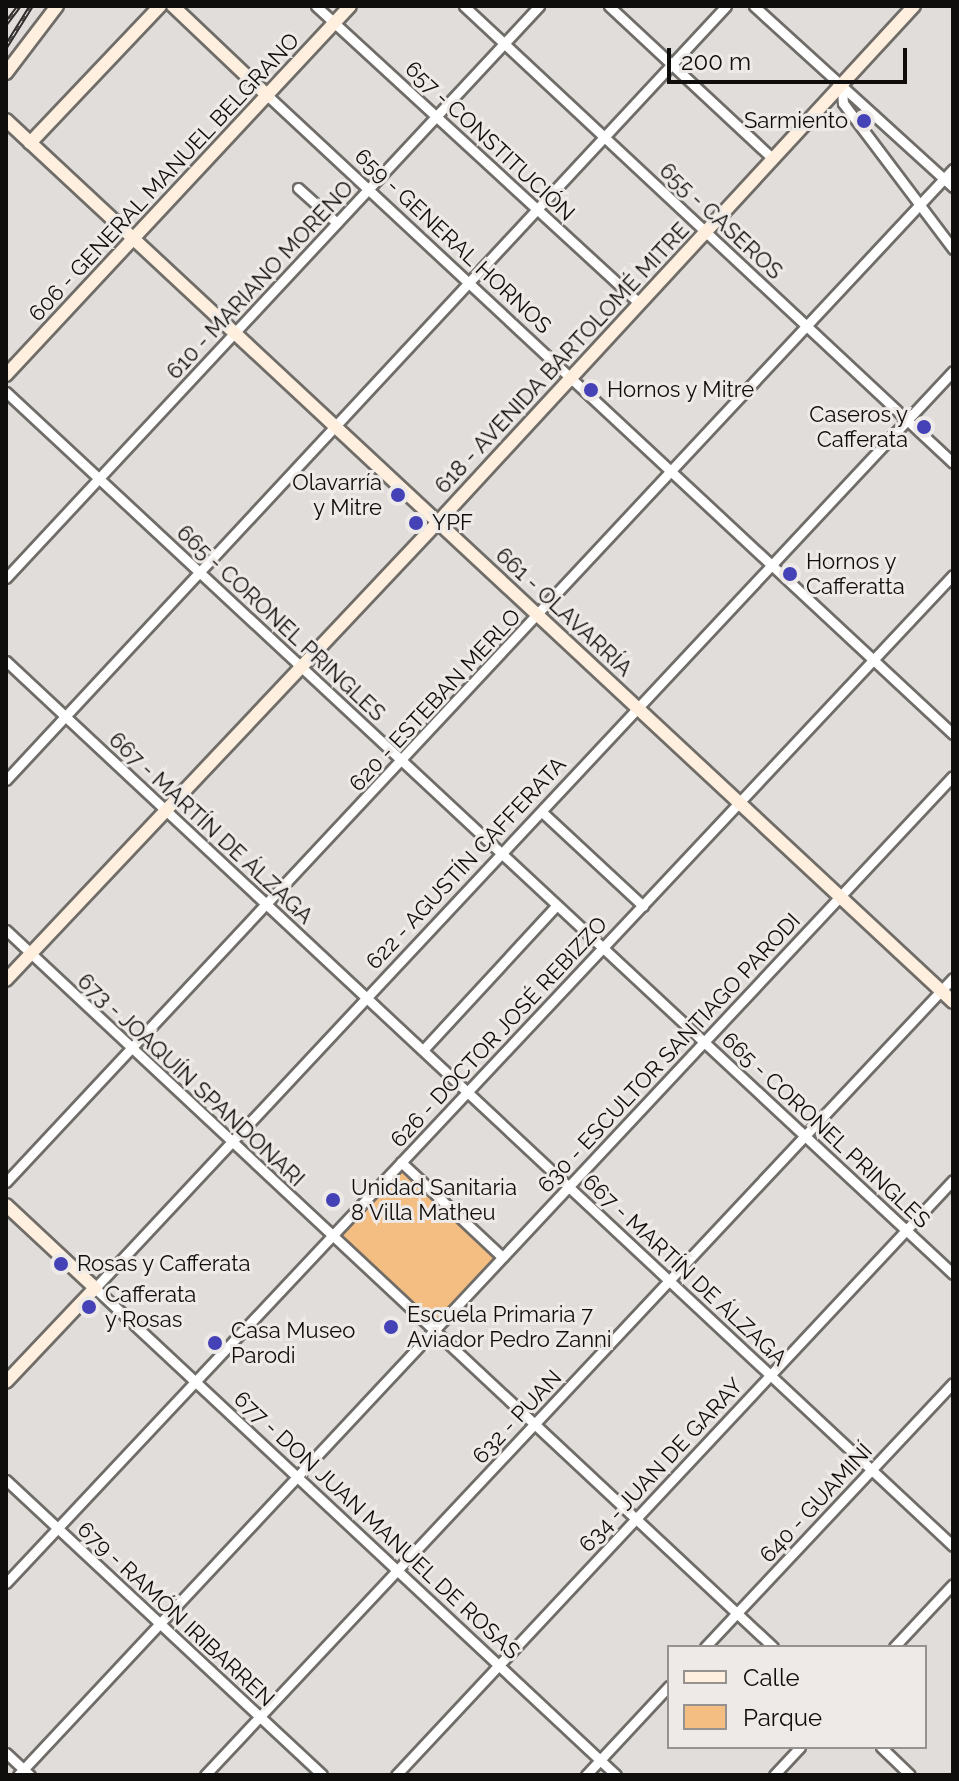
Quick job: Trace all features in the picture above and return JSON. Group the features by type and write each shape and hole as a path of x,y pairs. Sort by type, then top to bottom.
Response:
{"street":[{"path":"6,73 57,6"},
{"path":"30,143 160,6"},
{"name":"659 - GENERAL HORNOS","path":"173,6 953,734"},
{"name":"657 - CONSTITUCIÓN","path":"316,6 639,303"},
{"name":"606 - GENERAL MANUEL BELGRANO","path":"6,375 350,6"},
{"name":"655 - CASEROS","path":"464,6 953,463"},
{"name":"610 - MARIANO MORENO","path":"6,578 539,6"},
{"path":"609,6 773,159"},
{"path":"6,780 726,6"},
{"path":"754,6 953,187"},
{"name":"618 - AVENIDA BARTOLOMÉ MITRE","path":"6,980 438,522 842,86 907,9"},
{"path":"842,86 843,103 953,249"},
{"name":"661 - OLAVARRÍA","path":"6,120 953,1002"},
{"name":"620 - ESTEBAN MERLO","path":"6,1182 539,616 953,169"},
{"path":"298,188 337,223"},
{"name":"622 - AGUSTÍN CAFFERATA","path":"6,1382 953,371"},
{"name":"665 - CORONEL PRINGLES","path":"6,392 953,1274"},
{"name":"626 - DOCTOR JOSÉ REBIZZO","path":"6,1583 953,575"},
{"name":"667 - MARTÍN DE ÁLZAGA","path":"6,661 953,1546"},
{"name":"630 - ESCULTOR SANTIAGO PARODI","path":"23,1773 159,1622 953,776"},
{"path":"542,812 643,906"},
{"path":"423,1050 557,905"},
{"name":"673 - JOAQUÍN SPANDONARI","path":"6,930 771,1645"},
{"name":"632 - PUAN","path":"205,1775 953,978"},
{"path":"401,1162 502,1257"},
{"name":"634 - JUAN DE GARAY","path":"396,1775 953,1180"},
{"name":"677 - DON JUAN MANUEL DE ROSAS","path":"6,1205 616,1775"},
{"name":"640 - GUAMINÍ","path":"707,1645 953,1383"},
{"name":"679 - RAMÓN IRIBARREN","path":"6,1480 322,1775"},
{"path":"896,1645 953,1584"},
{"path":"586,1775 667,1688"},
{"path":"774,1775 798,1749"},
{"path":"883,1749 910,1775"},
{"path":"6,1753 23,1773"}],"green space":[{"path":"402,1170 497,1257 437,1322 430,1322 341,1235"}],"railway":[{"path":"6,23 19,6"},
{"path":"6,46 31,6"}],"place":[{"name":"Sarmiento","path":"864,121"},
{"name":"Hornos y Mitre","path":"591,390"},
{"name":"Caseros y Cafferata","path":"924,427"},
{"name":"Olavarría y Mitre","path":"398,495"},
{"name":"YPF","path":"416,523"},
{"name":"Hornos y Cafferatta","path":"790,574"},
{"name":"Unidad Sanitaria 8 Villa Matheu","path":"333,1200"},
{"name":"Rosas y Cafferata","path":"61,1264"},
{"name":"Cafferata y Rosas","path":"89,1307"},
{"name":"Escuela Primaria 7 Aviador Pedro Zanni","path":"391,1327"},
{"name":"Casa Museo Parodi","path":"215,1343"}]}
